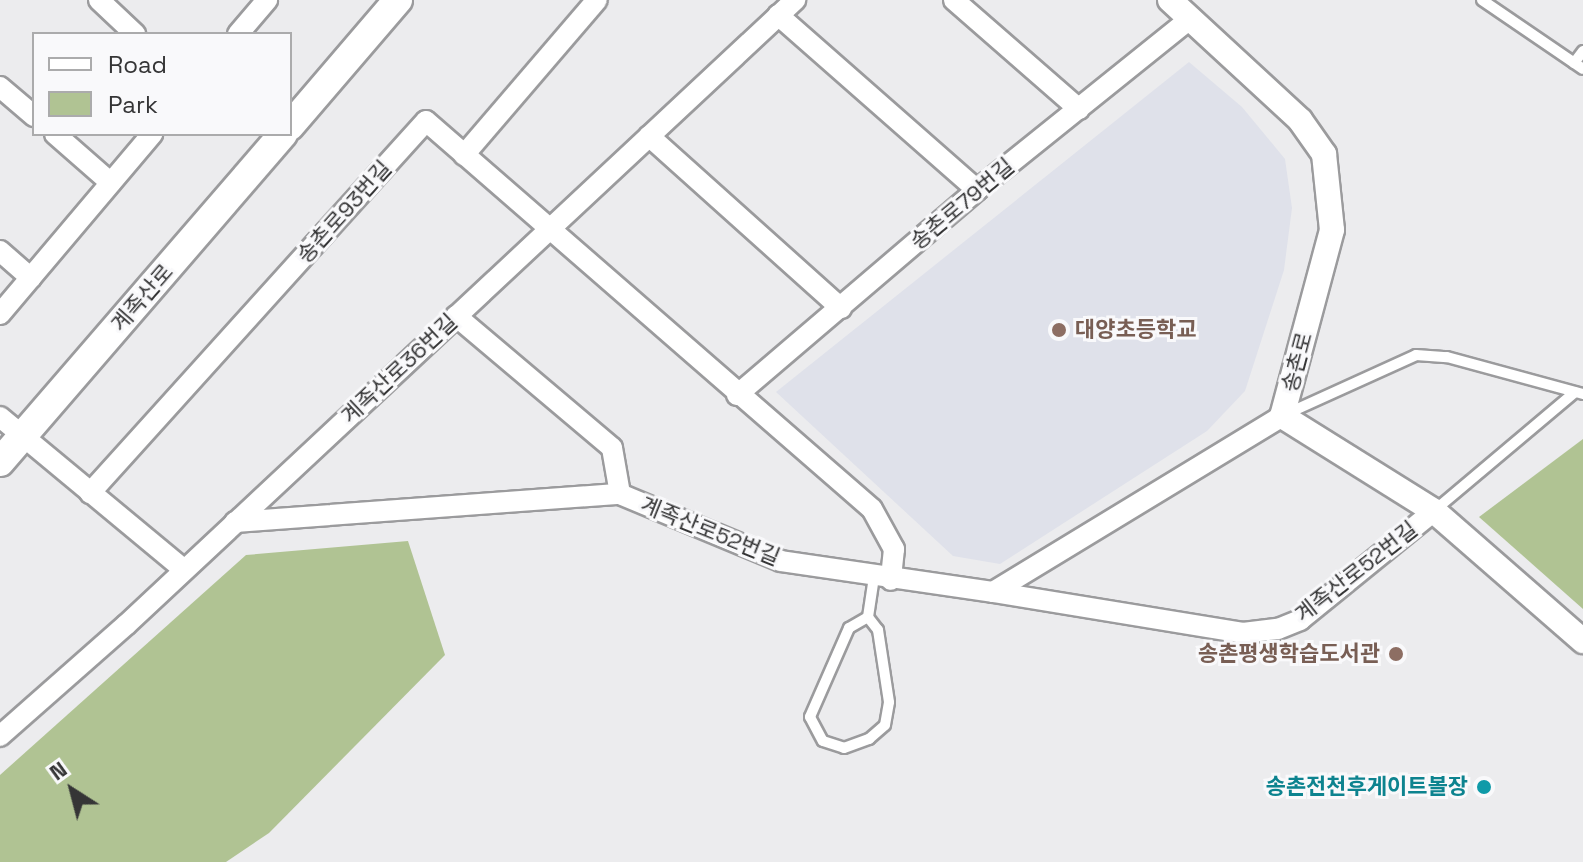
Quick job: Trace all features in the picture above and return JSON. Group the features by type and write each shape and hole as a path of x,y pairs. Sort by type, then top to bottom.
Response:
{"main road":[{"path":"292,124 398,0"},
{"name":"계족산로","path":"0,462 281,136"}],"street":[{"path":"99,0 133,32"},
{"path":"240,32 267,0"},
{"path":"597,0 464,155 872,509 894,549 882,579"},
{"name":"계족산로36번길","path":"0,736 184,570 795,0"},
{"path":"954,0 1079,109"},
{"name":"송촌로","path":"1170,0 1300,120 1324,154 1332,230 1282,416 1434,511 1583,641"},
{"path":"778,15 977,190"},
{"name":"송촌로79번길","path":"737,395 977,190 1191,18"},
{"path":"0,87 32,114"},
{"name":"송촌로93번길","path":"90,493 426,121 464,155"},
{"path":"57,136 111,183"},
{"path":"0,314 150,136"},
{"path":"649,136 841,308"},
{"path":"0,251 31,278"},
{"path":"456,316 612,448 620,494"},
{"path":"993,592 1282,416"},
{"path":"0,417 184,570"},
{"name":"계족산로52번길","path":"235,522 620,494 781,561 1243,633 1278,629 1300,620 1434,511"}],"lane":[{"path":"1482,0 1579,66 1583,51"},
{"path":"1282,416 1416,355 1447,357 1579,393"},
{"path":"1434,511 1579,393"},
{"path":"868,617 878,630 889,702 885,725 869,739 844,748 823,741 810,717 849,628 868,617 882,579"}],"shaded area":[{"name":"대양초등학교","path":"1189,62 1242,107 1285,159 1292,208 1284,270 1245,391 1207,431 1000,564 953,556 776,392"}],"green space":[{"path":"1583,439 1583,609 1479,517"},
{"path":"408,541 445,655 269,833 226,862 0,862 0,775 246,555"}],"place":[{"name":"대양초등학교","path":"1059,330"},
{"name":"송촌평생학습도서관","path":"1396,654"},
{"name":"송촌전천후게이트볼장","path":"1484,787"}]}
